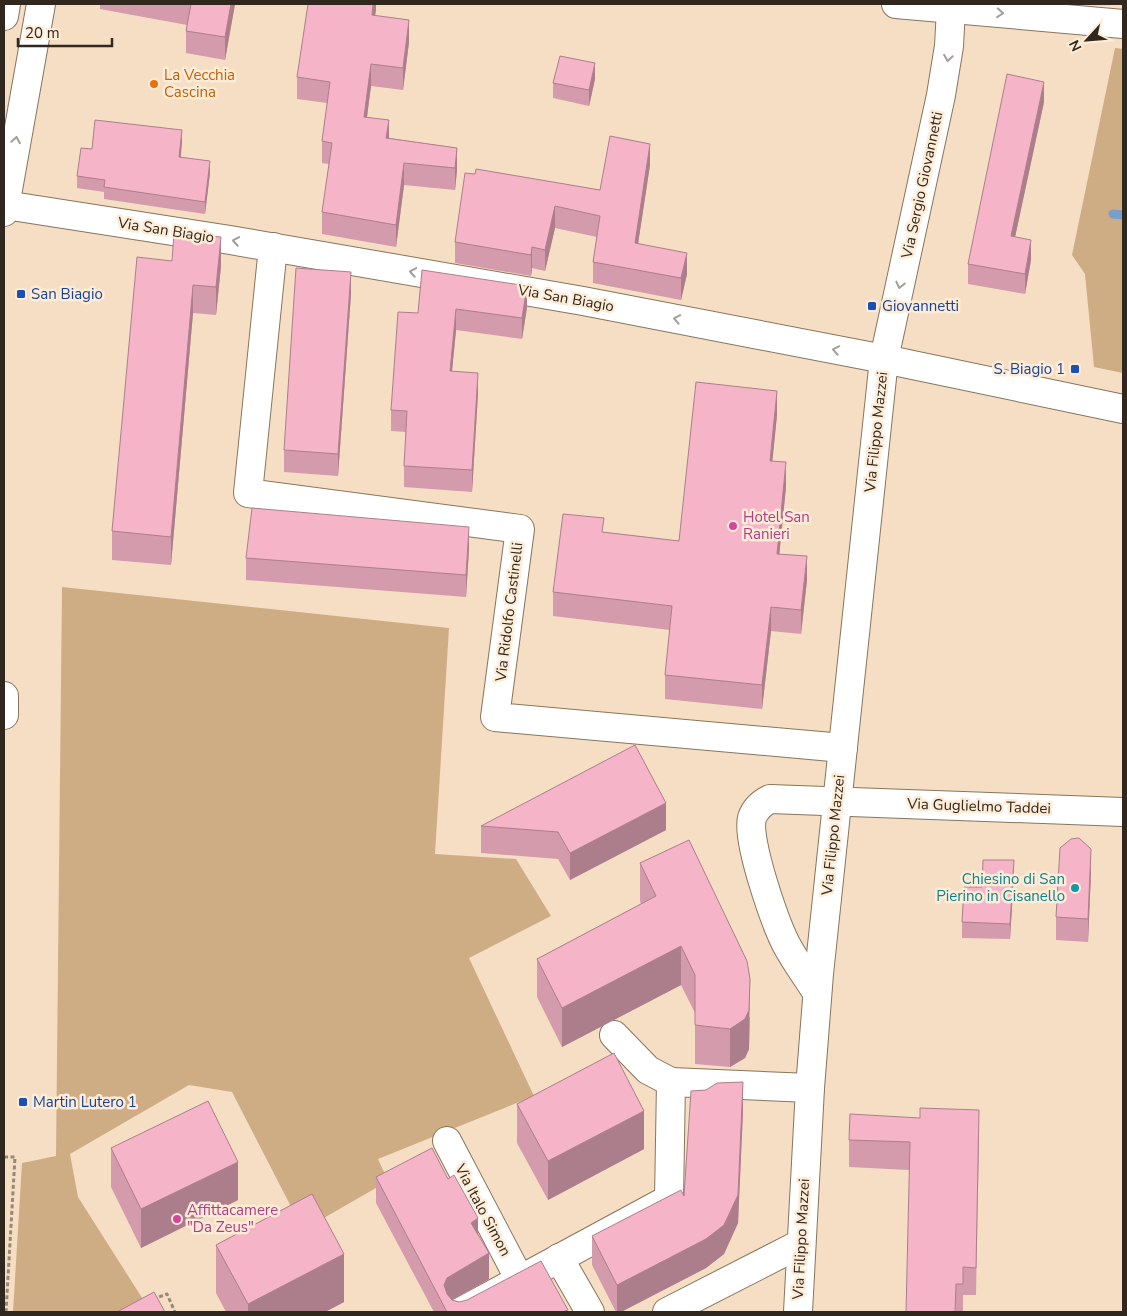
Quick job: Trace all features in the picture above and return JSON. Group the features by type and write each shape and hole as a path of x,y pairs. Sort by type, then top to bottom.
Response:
{"street":[{"path":"4,16 6,4"},
{"path":"4,208 41,4"},
{"path":"896,4 1123,24"},
{"name":"Via Sergio Giovannetti","path":"884,359 941,95 950,46 951,9"},
{"name":"Via San Biagio","path":"4,208 273,248 583,301 884,359 1123,409"},
{"name":"Via Ridolfo Castinelli","path":"273,248 248,493 520,528 495,717 843,748"},
{"name":"Via Filippo Mazzei","path":"798,1312 800,1244 818,993 836,801 884,359"},
{"path":"4,696 4,715"},
{"name":"Via Guglielmo Taddei","path":"818,993 786,944 772,908 752,840 751,820 757,809 770,800 1123,812"},
{"path":"614,1035 648,1070 671,1082 810,1088"},
{"path":"460,1312 669,1199 671,1082"},
{"name":"Via Italo Simon","path":"447,1141 520,1280"},
{"path":"667,1312 800,1244"},
{"path":"559,1258 590,1312"}],"path":[{"path":"4,1157 15,1157 6,1312"},
{"path":"148,1301 167,1294 175,1312"}],"shaded area":[{"path":"1115,48 1123,49 1123,373 1094,367 1085,274 1072,255"},
{"path":"62,587 449,628 435,854 516,859 551,916 469,958 534,1096 378,1159 388,1181 303,1230 232,1092 189,1085 70,1154 78,1197 151,1312 13,1312 22,1163 56,1156"}],"building":[{"path":"191,4 231,4 225,37 186,31"},
{"path":"308,4 373,4 372,15 409,20 403,68 371,64 364,117 389,120 386,138 457,148 455,168 404,163 396,225 322,212 332,143 322,141 330,82 297,77"},
{"path":"560,56 595,63 589,90 553,83"},
{"path":"1007,74 1044,82 1011,236 1031,240 1025,274 968,264"},
{"path":"95,120 182,130 179,157 210,161 205,202 104,187 105,180 77,176 81,148 92,149"},
{"path":"610,136 650,144 635,243 687,253 681,278 593,262 600,216 555,206 545,250 532,247 531,255 455,242 465,173 475,174 476,169 600,190"},
{"path":"174,233 221,237 216,287 193,285 171,537 112,531 137,257 172,261"},
{"path":"296,268 351,272 338,454 284,450"},
{"path":"422,270 527,286 522,318 456,309 450,371 478,373 472,470 404,466 407,411 391,410 398,312 418,313"},
{"name":"Hotel San Ranieri","path":"696,382 777,391 770,461 786,462 777,554 807,556 801,610 771,607 762,685 665,675 672,606 553,592 563,514 604,518 602,532 679,541"},
{"path":"252,508 469,527 466,575 246,558"},
{"path":"635,745 666,803 570,853 558,832 481,826"},
{"name":"Chiesino di San Pierino in Cisanello","path":"1079,838 1091,849 1088,919 1056,917 1060,848 1071,839"},
{"path":"689,840 747,961 750,979 749,1010 745,1019 730,1029 695,1025 695,975 681,946 562,1008 537,959 656,896 640,863"},
{"path":"983,860 1014,860 1010,924 962,922 964,887 982,887"},
{"path":"614,1053 644,1111 548,1161 517,1104"},
{"path":"743,1082 738,1195 724,1225 706,1239 617,1285 592,1236 681,1190 684,1196 691,1091 706,1090 717,1083"},
{"path":"208,1101 238,1162 141,1209 111,1148"},
{"path":"920,1108 979,1110 976,1268 963,1267 963,1284 956,1284 955,1312 906,1312 910,1142 849,1140 850,1114 920,1118"},
{"path":"432,1148 448,1179 454,1175 478,1218 471,1223 489,1253 447,1278 444,1285 447,1294 452,1300 459,1302 467,1300 541,1261 568,1310 562,1312 447,1312 376,1177"},
{"path":"312,1194 344,1254 248,1304 216,1245"},
{"path":"154,1292 165,1312 117,1312"}],"waterway":[{"path":"1113,214 1123,215"}],"place":[{"name":"La Vecchia Cascina","path":"154,84"},
{"name":"San Biagio","path":"21,294"},
{"name":"Giovannetti","path":"872,306"},
{"name":"S. Biagio 1","path":"1075,369"},
{"name":"Hotel San Ranieri","path":"733,526"},
{"name":"Chiesino di San Pierino in Cisanello","path":"1075,888"},
{"name":"Martin Lutero 1","path":"23,1102"},
{"name":"Affittacamere \"Da Zeus\"","path":"177,1219"}]}
